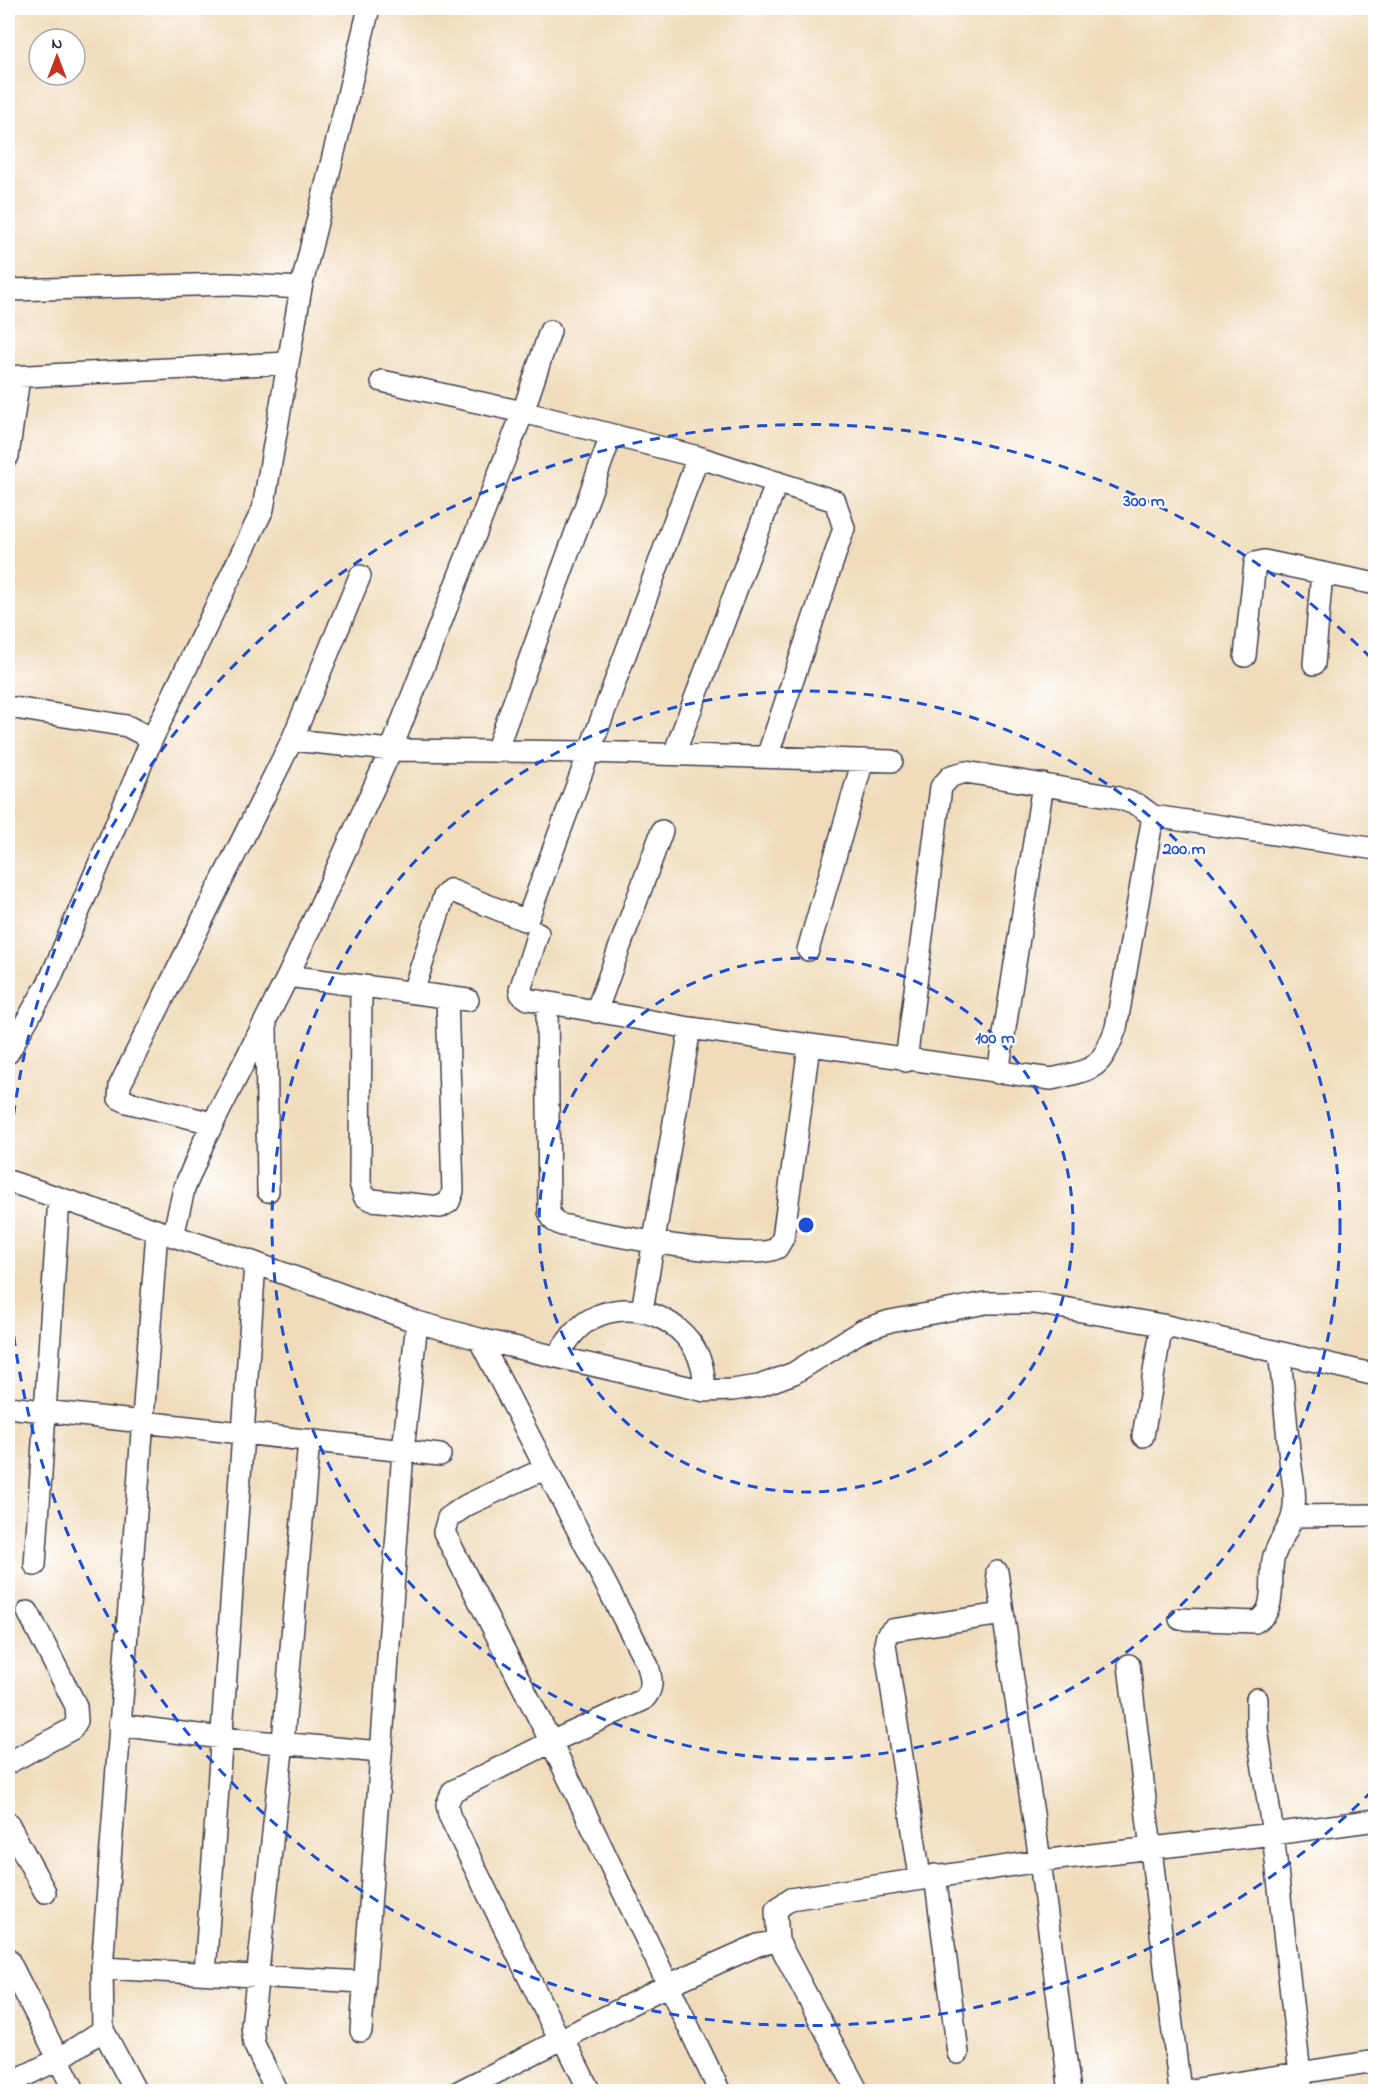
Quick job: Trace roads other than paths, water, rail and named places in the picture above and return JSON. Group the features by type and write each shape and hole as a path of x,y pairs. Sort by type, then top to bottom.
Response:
{"street":[{"path":"8,1053 49,982 152,739 263,509 301,288 369,8"},
{"path":"8,290 231,284 301,288"},
{"path":"136,2091 104,2030 102,1968 142,1420 165,1233 213,1123 288,976 391,750 523,412 550,331"},
{"path":"8,456 13,377 288,363"},
{"path":"382,381 523,412 698,457 835,501 844,528 766,757"},
{"path":"496,751 611,436"},
{"path":"413,992 444,896 450,890 524,920 528,918 698,457"},
{"path":"674,754 777,482"},
{"path":"1245,656 1255,563 1264,561 1376,584"},
{"path":"1314,664 1322,573"},
{"path":"213,1123 127,1102 118,1098 120,1085 292,740 360,576"},
{"path":"8,707 127,726 152,739"},
{"path":"292,740 391,750 589,752 892,761"},
{"path":"808,950 863,760"},
{"path":"906,1060 941,787 951,776 966,772 1043,784 1115,797 1138,805 1160,817 1376,849"},
{"path":"998,1073 1043,784"},
{"path":"538,933 520,990 524,998 690,1028 1051,1079 1085,1071 1105,1058 1116,1028 1160,817"},
{"path":"596,1011 662,831"},
{"path":"288,976 457,998 453,1191 448,1202 440,1207 372,1200 364,1196 360,1183 361,986"},
{"path":"547,1003 549,1212 554,1221 562,1225 653,1244 759,1252 777,1248 783,1238 809,1046"},
{"path":"266,1019 268,1191"},
{"path":"642,1311 690,1028"},
{"path":"8,1181 255,1263 417,1322 479,1340 705,1390 732,1390 759,1386 794,1373 872,1327 986,1303 1035,1303 1162,1325 1376,1375"},
{"path":"35,1564 47,1411 59,1198"},
{"path":"205,1972 255,1263"},
{"path":"557,1356 571,1334 591,1318 616,1311 642,1311 668,1321 688,1339 701,1363 705,1390"},
{"path":"361,2031 403,1450 417,1322"},
{"path":"1143,1436 1162,1325"},
{"path":"479,1340 648,1666 652,1678 651,1692 643,1700 551,1742 453,1791 447,1804 449,1815 590,2091"},
{"path":"1180,1619 1255,1622 1264,1618 1269,1611 1275,1551 1293,1516 1295,1482 1290,1462 1280,1353"},
{"path":"8,1407 142,1420 244,1434 440,1455"},
{"path":"277,2091 254,2044 252,2026 283,1742 309,1440"},
{"path":"546,1468 467,1504 448,1518 444,1532 551,1742 720,2091"},
{"path":"1293,1516 1376,1515"},
{"path":"997,1572 1040,1861 1070,2091"},
{"path":"8,1763 72,1729 77,1721 76,1706 28,1611"},
{"path":"958,2053 885,1644 887,1635 892,1630 1003,1614"},
{"path":"1129,1665 1180,2091 1301,2083 1376,2061"},
{"path":"1257,1699 1257,1729 1273,1834 1301,2083"},
{"path":"118,1725 222,1738 381,1752"},
{"path":"858,2091 777,1937 776,1910 780,1904 790,1899 928,1876 1376,1820"},
{"path":"8,1823 45,1892"},
{"path":"458,2091 668,1985 777,1937"},
{"path":"8,1959 75,2091"},
{"path":"102,1968 364,1982"},
{"path":"8,2084 59,2059 104,2030"}]}
